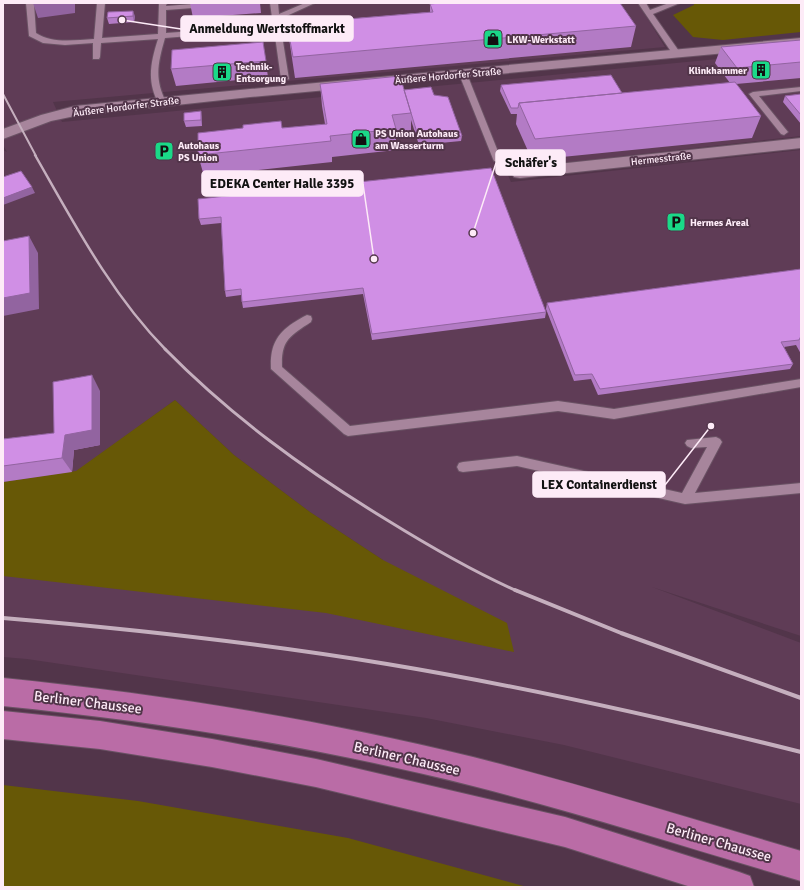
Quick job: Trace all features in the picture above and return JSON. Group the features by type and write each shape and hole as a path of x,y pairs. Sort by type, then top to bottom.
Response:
{"main road":[{"name":"Berliner Chaussee","path":"3,692 86,700 296,734 426,761 546,791 801,866"},
{"path":"3,725 100,735 212,753 316,773 565,832 739,887"}],"street":[{"name":"Äußere Hordorfer Straße","path":"3,134 46,118 75,111 801,42"},
{"name":"Hermesstraße","path":"520,173 801,143"}],"lane":[{"path":"30,3 32,34 43,41 65,43 308,24"},
{"path":"96,57 101,3"},
{"path":"274,3 285,79"},
{"path":"276,18 311,3"},
{"path":"642,3 677,54"},
{"path":"648,12 676,3"},
{"path":"162,102 156,91 153,67 162,36 163,5 193,6"},
{"path":"463,74 497,159"},
{"path":"784,132 753,94 801,89"},
{"path":"307,319 283,335 275,354 276,369 348,430 558,406 614,414 801,383"},
{"path":"685,499 716,442 691,443"},
{"path":"463,467 517,461 685,499 801,488"}],"shaded area":[{"path":"3,3 638,3 665,47 53,102 62,122 801,51 801,136 505,169 511,182 801,150 801,636 652,587 801,643 801,804 564,745 426,718 27,659 3,657 3,150 7,152 3,145","holes":["175,400 234,455 310,512 383,560 77,471"]},
{"path":"694,3 801,3 801,32 723,40 693,37 673,15 694,5"},
{"path":"175,400 234,455 310,512 383,560 507,623 514,652 326,613 3,576 3,482 76,471"},
{"path":"3,785 138,801 348,838 527,887 3,887"}],"building":[{"path":"620,3 636,26 293,57 287,24 433,12 430,4"},
{"path":"133,11 133,16 107,18 108,12"},
{"path":"801,40 801,62 737,68 721,47"},
{"path":"263,42 266,61 171,69 172,50"},
{"path":"611,75 622,93 519,103 518,108 511,108 501,85"},
{"path":"400,76 411,113 392,115 396,129 330,136 331,141 198,155 198,133 243,128 243,125 281,121 282,128 327,124 320,84"},
{"path":"735,82 761,116 535,139 519,103"},
{"path":"431,87 434,95 448,97 462,136 419,139 404,90"},
{"path":"801,94 801,115 785,96"},
{"path":"201,111 201,120 184,121 184,113"},
{"path":"491,168 546,312 372,334 363,288 242,302 241,289 225,291 221,217 199,219 198,199"},
{"path":"21,171 32,187 3,198 3,177"},
{"path":"29,236 30,293 3,298 3,241"},
{"path":"801,269 801,336 799,340 781,342 793,364 600,389 592,374 575,375 547,303"},
{"path":"92,375 92,430 65,435 62,458 3,466 3,439 54,433 53,382"}],"railway":[{"path":"3,94 36,156"},
{"path":"35,155 94,257 128,305 166,350"},
{"path":"166,350 190,374 243,420 327,482 435,549 467,567 517,591"},
{"path":"515,590 621,633 801,698"},
{"path":"3,618 196,637 339,656 387,664 595,704 801,752"}],"place":[{"name":"Anmeldung Wertstoffmarkt","path":"122,20"},
{"name":"LKW-Werkstatt","path":"493,39"},
{"name":"Klinkhammer","path":"761,70"},
{"name":"Technik- Entsorgung","path":"222,72"},
{"name":"PS Union Autohaus am Wasserturm","path":"361,139"},
{"name":"Autohaus PS Union","path":"164,151"},
{"name":"Hermes Areal","path":"676,222"},
{"name":"Schäfer's","path":"473,233"},
{"name":"EDEKA Center Halle 3395","path":"374,259"},
{"name":"LEX Containerdienst","path":"711,426"}]}
